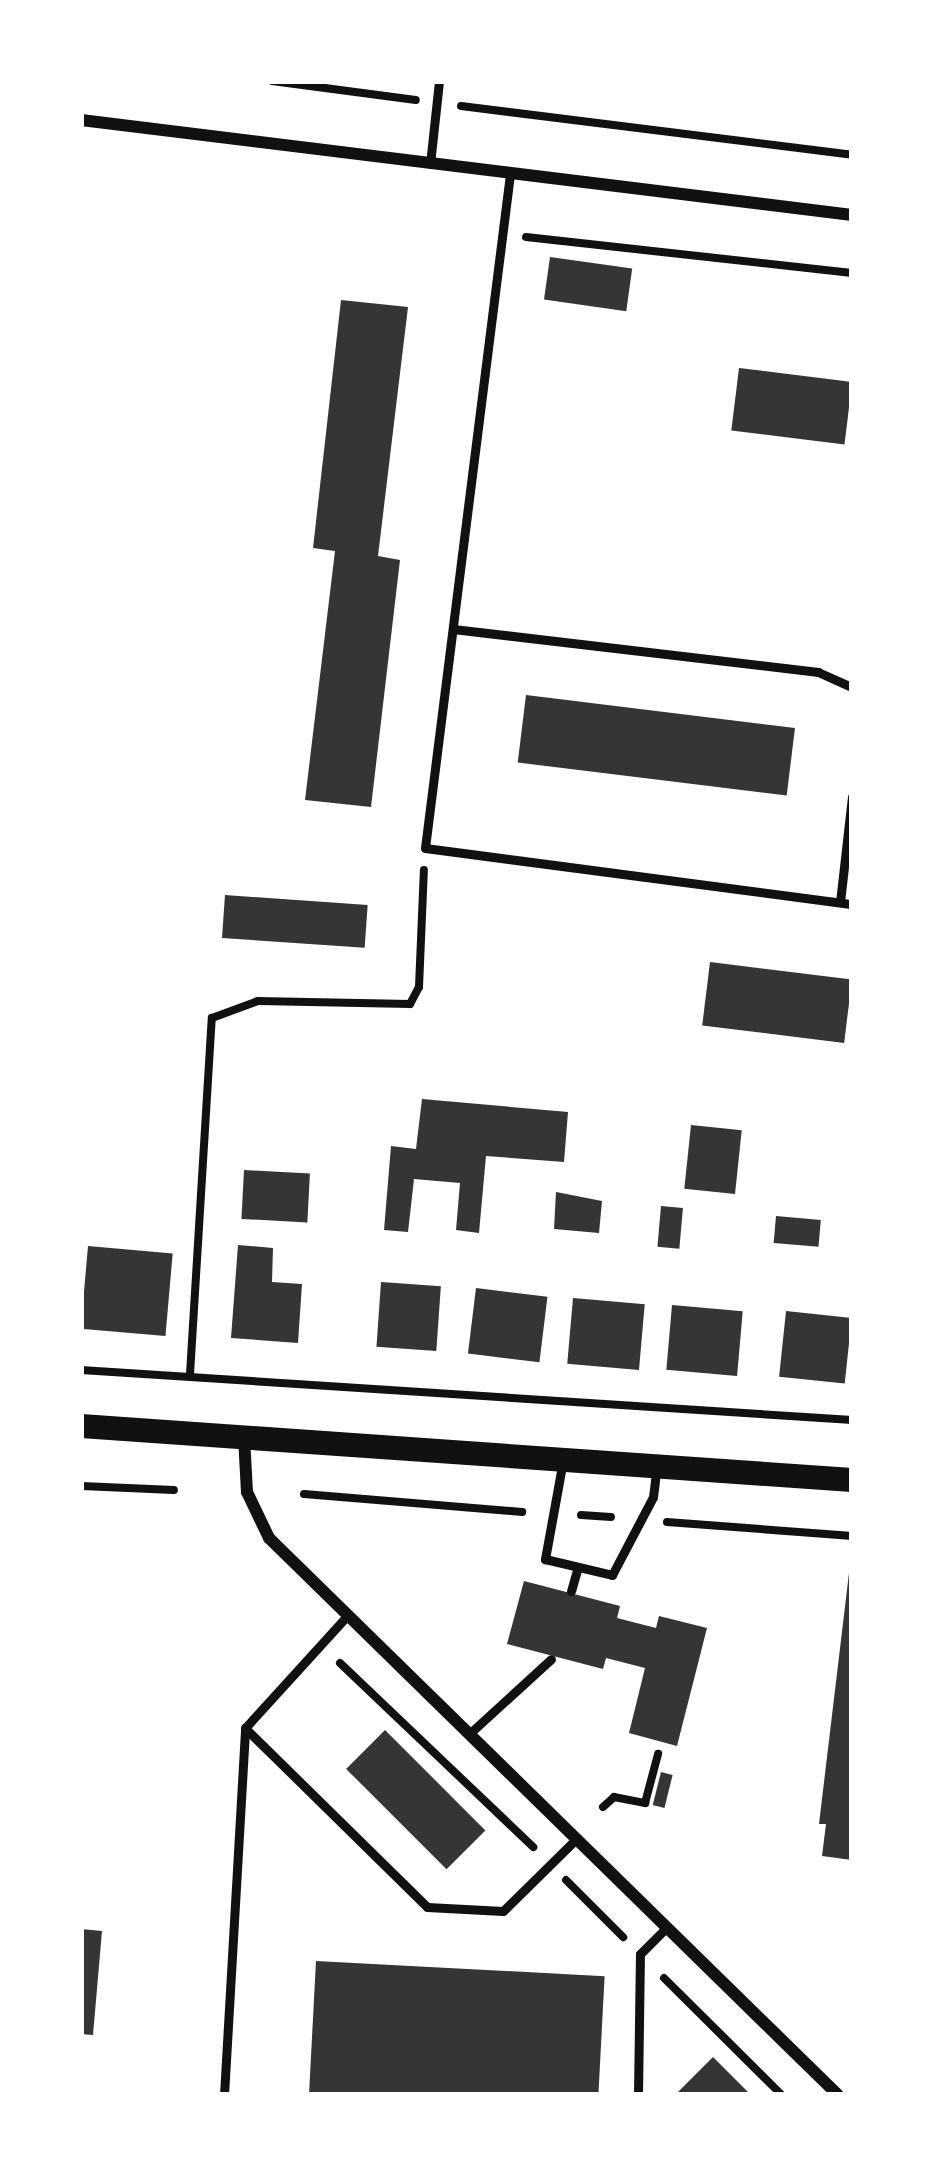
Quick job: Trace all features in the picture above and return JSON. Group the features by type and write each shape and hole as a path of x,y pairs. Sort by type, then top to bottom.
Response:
{"main road":[{"path":"81,1426 852,1480"}],"street":[{"path":"81,120 852,215"},
{"path":"244,1437 247,1492 264,1530 346,1617 838,2095"}],"lane":[{"path":"430,164 439,81"},
{"path":"510,174 425,848 846,903 852,797"},
{"path":"453,628 818,672 852,687"},
{"path":"562,1460 545,1559 612,1574 653,1497 657,1466"},
{"path":"571,1591 578,1567"},
{"path":"224,2095 245,1728 346,1617"},
{"path":"470,1734 550,1659"},
{"path":"245,1728 427,1907 503,1911 576,1840"},
{"path":"638,2095 640,1954 667,1927"}],"path":[{"path":"272,81 852,155"},
{"path":"403,98 405,81"},
{"path":"577,241 852,273"},
{"path":"190,1375 212,1018 258,1001 410,1004 419,987 425,848"},
{"path":"81,1370 852,1420"},
{"path":"81,1486 174,1490"},
{"path":"304,1494 522,1512"},
{"path":"581,1515 611,1517"},
{"path":"666,1522 852,1536"},
{"path":"334,1658 536,1850"},
{"path":"603,1807 614,1797 645,1803 658,1754"},
{"path":"563,1878 782,2095"}],"building":[{"path":"550,257 632,269 626,311 544,300"},
{"path":"341,300 408,307 378,556 400,560 371,807 305,800 335,551 313,548"},
{"path":"739,368 852,382 844,444 731,431"},
{"path":"526,695 795,728 787,796 518,762"},
{"path":"225,895 368,905 365,948 222,938"},
{"path":"710,962 852,979 844,1043 702,1026"},
{"path":"422,1099 568,1112 564,1162 486,1156 479,1233 456,1230 460,1183 414,1179 408,1232 384,1230 391,1146 416,1149"},
{"path":"691,1125 742,1130 735,1194 684,1189"},
{"path":"244,1170 310,1173 307,1222 241,1219"},
{"path":"556,1192 602,1201 599,1233 554,1229"},
{"path":"661,1206 683,1208 679,1249 657,1247"},
{"path":"776,1216 821,1220 818,1247 774,1243"},
{"path":"238,1245 273,1248 272,1282 302,1284 298,1343 231,1338"},
{"path":"88,1246 173,1253 165,1336 81,1329"},
{"path":"381,1282 441,1286 436,1351 376,1347"},
{"path":"476,1288 547,1297 539,1362 468,1354"},
{"path":"573,1298 645,1304 639,1370 567,1364"},
{"path":"672,1305 743,1311 737,1376 666,1370"},
{"path":"786,1311 852,1318 845,1384 779,1377"},
{"path":"849,1573 852,1860 822,1856 826,1824 819,1824"},
{"path":"524,1581 620,1606 617,1618 656,1628 659,1616 707,1628 677,1746 629,1733 645,1668 606,1658 603,1669 507,1644"},
{"path":"385,1730 485,1830 447,1869 346,1769"},
{"path":"661,1772 673,1775 664,1808 653,1805"},
{"path":"81,1929 102,1931 93,2035 81,2034"},
{"path":"316,1961 605,1976 598,2095 309,2095"},
{"path":"713,2057 751,2095 675,2095"}]}
